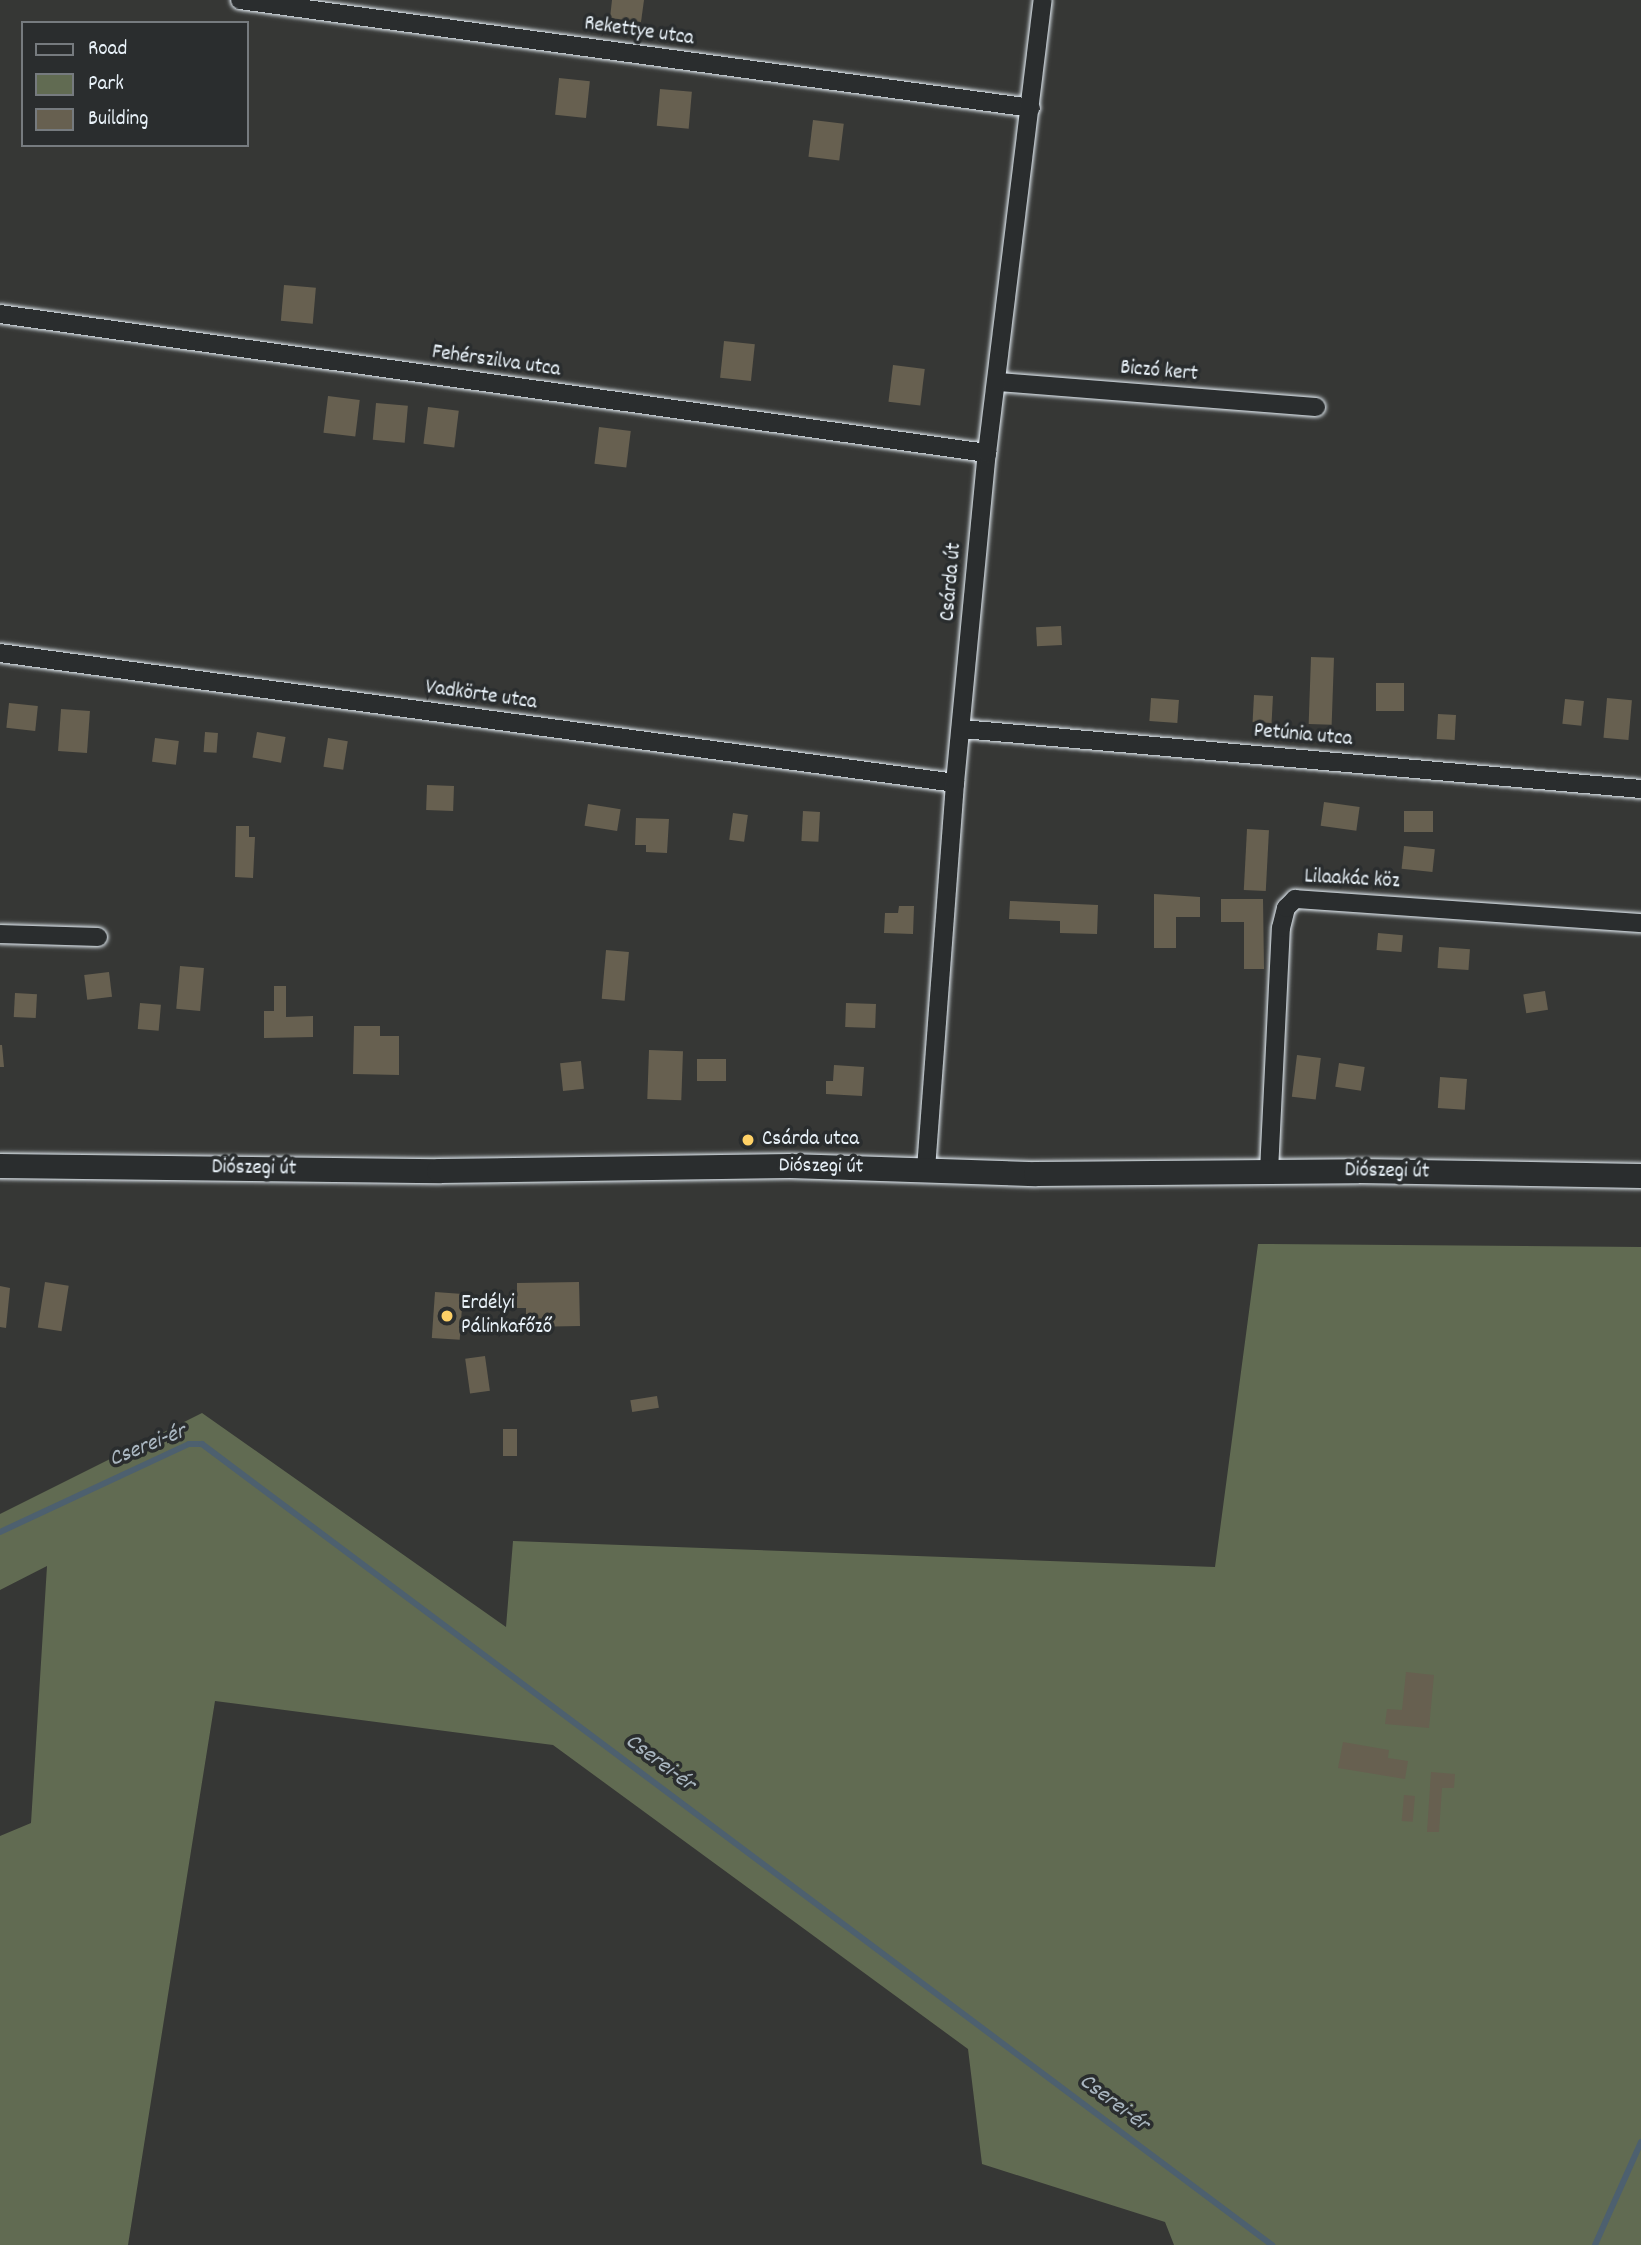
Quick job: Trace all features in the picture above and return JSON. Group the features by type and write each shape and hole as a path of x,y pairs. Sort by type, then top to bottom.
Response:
{"main road":[{"name":"Diószegi út","path":"0,1166 439,1171 790,1166 1036,1174 1269,1171 1641,1176"}],"street":[{"name":"Rekettye utca","path":"240,0 1031,108"},
{"name":"Csárda út","path":"926,1169 955,783 987,453 998,382 1043,0"},
{"name":"Fehérszilva utca","path":"0,314 987,453"},
{"name":"Biczó kert","path":"998,382 1316,407"},
{"name":"Vadkörte utca","path":"0,653 955,783"},
{"name":"Petúnia utca","path":"962,729 1641,789"},
{"name":"Lilaakác köz","path":"1269,1171 1281,928 1286,908 1295,898 1641,923"},
{"path":"0,934 98,937"}],"green space":[{"path":"1258,1244 1641,1247 1641,2245 1174,2245 1165,2222 982,2164 968,2049 553,1745 215,1701 128,2245 0,2245 0,1836 31,1823 47,1566 0,1590 0,1514 202,1413 506,1627 513,1541 1215,1567"}],"building":[{"path":"612,0 644,0 641,22 610,18"},
{"path":"559,78 590,81 586,118 555,115"},
{"path":"660,89 692,92 689,129 657,126"},
{"path":"813,120 844,124 839,161 808,157"},
{"path":"284,285 316,288 313,324 281,321"},
{"path":"724,341 755,344 751,381 720,378"},
{"path":"893,365 925,369 920,406 888,402"},
{"path":"328,396 360,400 355,437 323,433"},
{"path":"376,403 408,406 405,443 373,440"},
{"path":"428,407 459,411 454,448 423,444"},
{"path":"599,427 631,431 626,468 594,464"},
{"path":"1061,626 1062,645 1037,646 1036,627"},
{"path":"1311,657 1334,658 1332,725 1309,724"},
{"path":"1376,683 1404,683 1404,711 1376,711"},
{"path":"1254,695 1273,696 1272,723 1253,722"},
{"path":"1151,698 1179,700 1177,723 1149,721"},
{"path":"1607,698 1632,700 1628,740 1604,738"},
{"path":"1565,699 1584,701 1581,726 1562,724"},
{"path":"9,703 38,706 35,731 6,728"},
{"path":"61,709 90,711 87,753 58,751"},
{"path":"1438,714 1456,715 1455,740 1437,739"},
{"path":"205,732 218,733 217,753 204,752"},
{"path":"257,732 286,737 281,763 252,758"},
{"path":"155,738 179,741 176,765 152,762"},
{"path":"328,738 348,741 343,770 323,767"},
{"path":"427,785 454,786 453,811 426,810"},
{"path":"1324,802 1360,807 1356,831 1321,826"},
{"path":"588,804 621,809 617,831 585,826"},
{"path":"803,811 820,812 818,842 801,841"},
{"path":"1404,811 1433,811 1433,832 1404,832"},
{"path":"733,813 748,815 744,842 729,840"},
{"path":"636,818 669,819 667,853 646,852 646,845 635,845"},
{"path":"236,826 249,826 249,837 255,837 253,878 235,877"},
{"path":"1247,829 1269,830 1266,891 1244,890"},
{"path":"1404,846 1435,849 1432,872 1402,869"},
{"path":"1154,894 1200,897 1200,917 1176,917 1176,948 1154,948"},
{"path":"1221,899 1263,899 1264,969 1244,969 1244,922 1221,922"},
{"path":"1010,901 1098,905 1097,934 1060,933 1060,921 1009,919"},
{"path":"899,906 914,906 913,934 884,933 885,913 898,913"},
{"path":"1378,933 1403,935 1401,952 1377,950"},
{"path":"1439,947 1470,949 1468,970 1438,968"},
{"path":"606,950 629,952 625,1001 602,999"},
{"path":"180,966 204,968 200,1011 176,1009"},
{"path":"109,972 112,997 87,1000 84,975"},
{"path":"274,986 286,986 286,1017 313,1016 313,1037 264,1038 264,1011 274,1011"},
{"path":"1545,991 1548,1010 1526,1013 1523,994"},
{"path":"15,993 37,994 36,1018 14,1017"},
{"path":"140,1003 161,1005 159,1031 138,1029"},
{"path":"846,1003 876,1004 875,1028 845,1027"},
{"path":"354,1026 380,1026 380,1036 399,1036 399,1075 353,1074"},
{"path":"2,1045 4,1067 0,1067"},
{"path":"649,1050 683,1051 681,1100 647,1099"},
{"path":"1297,1055 1321,1058 1316,1100 1292,1097"},
{"path":"697,1059 726,1059 726,1081 697,1081"},
{"path":"581,1061 584,1089 563,1091 560,1063"},
{"path":"1339,1063 1365,1067 1361,1091 1335,1087"},
{"path":"834,1065 864,1067 862,1096 826,1094 826,1081 833,1081"},
{"path":"1440,1077 1467,1079 1465,1110 1438,1108"},
{"path":"45,1282 69,1286 62,1331 38,1327"},
{"path":"579,1282 580,1326 526,1327 526,1308 517,1308 517,1283"},
{"path":"0,1286 10,1288 6,1328 0,1327"},
{"name":"Erdélyi Pálinkafőző","path":"435,1292 463,1294 460,1340 432,1338"},
{"path":"485,1356 490,1391 470,1393 465,1359"},
{"path":"657,1396 659,1408 632,1412 630,1400"},
{"path":"503,1429 517,1429 517,1456 503,1456"},
{"path":"1406,1672 1434,1675 1429,1728 1385,1724 1387,1709 1402,1710"},
{"path":"1343,1742 1389,1750 1388,1758 1408,1761 1405,1779 1338,1768"},
{"path":"1431,1772 1455,1774 1454,1788 1442,1788 1439,1832 1427,1832"},
{"path":"1404,1795 1415,1796 1413,1822 1402,1821"}],"waterway":[{"name":"Cserei-ér","path":"0,1532 189,1444 202,1444 1272,2245"},
{"name":"Cserei-ér","path":"1595,2245 1641,2142"}],"place":[{"name":"Csárda utca","path":"748,1140"},
{"name":"Erdélyi Pálinkafőző","path":"447,1316"}]}
